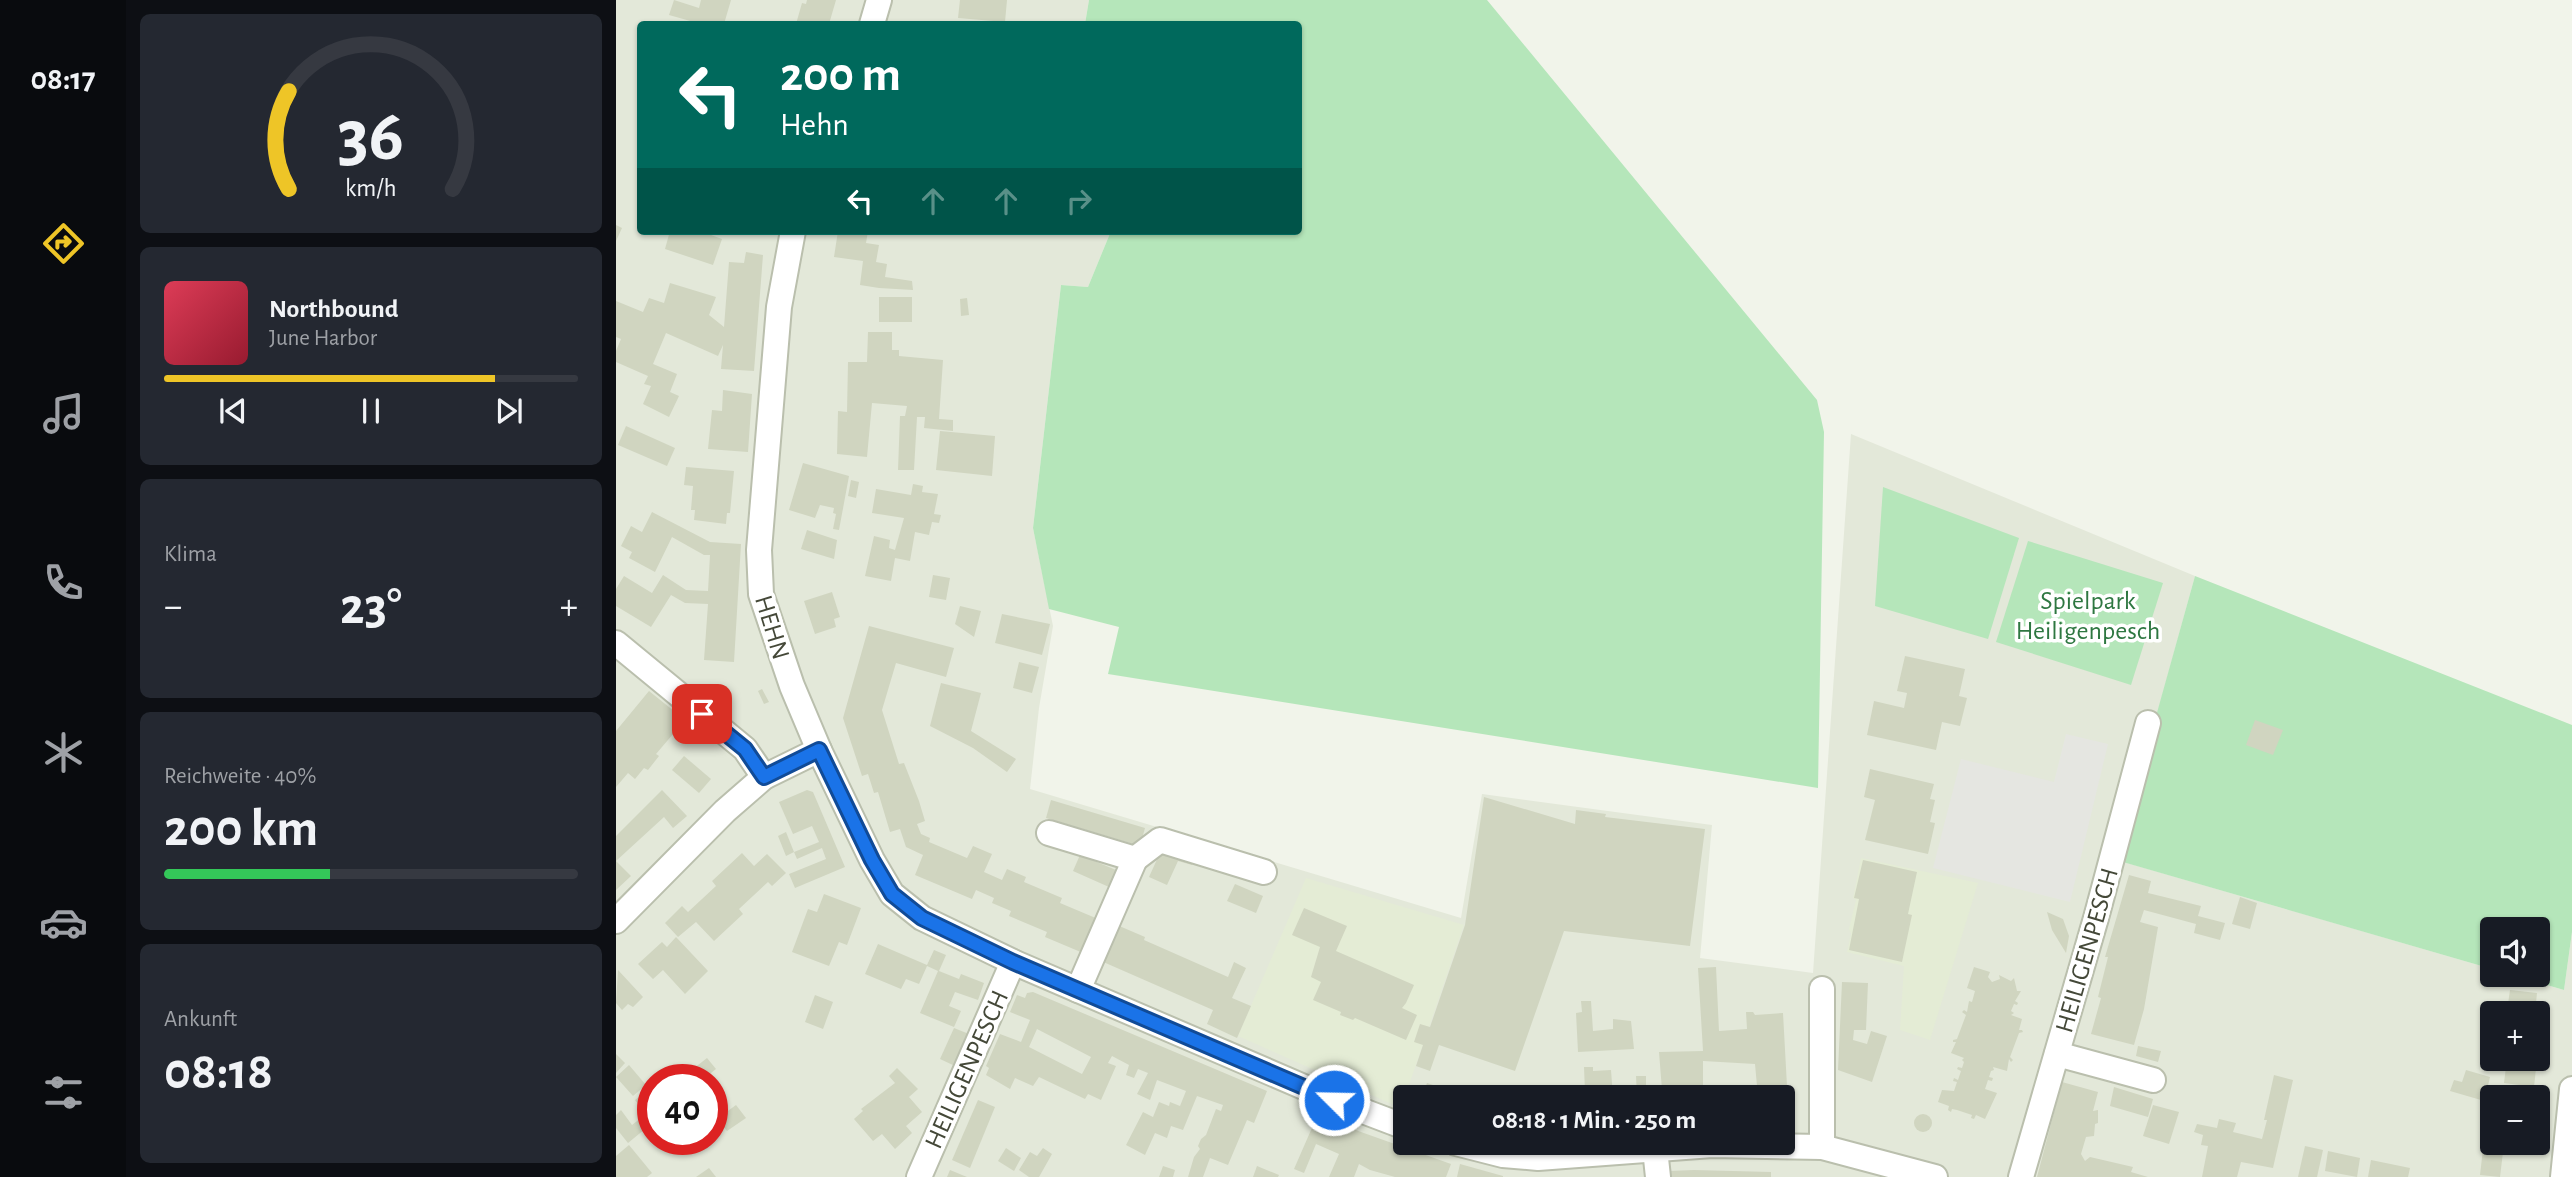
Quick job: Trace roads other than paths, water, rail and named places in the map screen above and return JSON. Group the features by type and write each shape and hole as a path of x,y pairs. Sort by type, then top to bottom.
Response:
{"street":[{"path":"873,21 879,0"},
{"name":"HEHN","path":"792,235 779,307 759,550 761,594 792,686 819,750"},
{"path":"616,643 745,749 764,777"},
{"name":"HEILIGENPESCH","path":"2021,1177 2096,918 2148,723"},
{"path":"616,922 725,811 764,777 819,750"},
{"name":"HEILIGENPESCH","path":"819,750 872,860 892,894 922,918 1013,962 1334,1100 1393,1122"},
{"path":"1049,833 1135,859"},
{"path":"1078,990 1135,859 1160,839 1264,872"},
{"name":"HEILIGENPESCH","path":"919,1177 1013,962"},
{"path":"1822,989 1822,1147"},
{"path":"2057,1054 2153,1080"},
{"path":"2563,1177 2572,1089"},
{"path":"1795,1147 1822,1147 1936,1177"},
{"path":"1503,1155 1537,1168 1618,1155"},
{"path":"1656,1155 1658,1177"}],"park label":[{"name":"Spielpark Heiligenpesch","path":"2088,615"}]}
